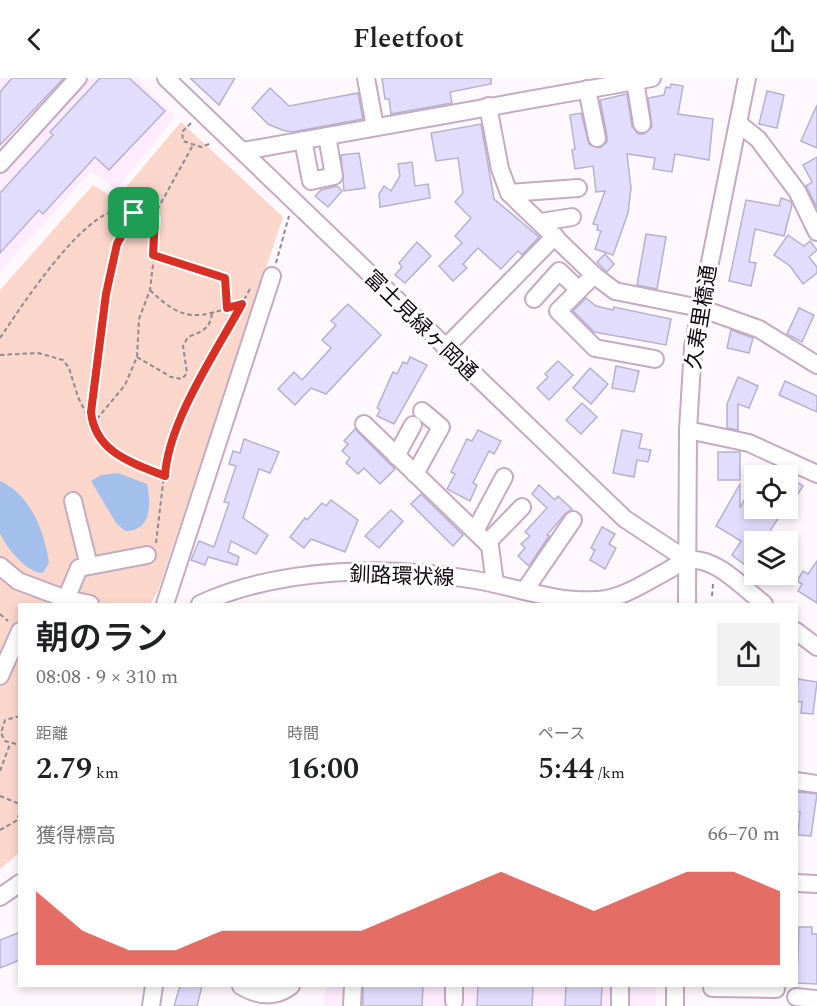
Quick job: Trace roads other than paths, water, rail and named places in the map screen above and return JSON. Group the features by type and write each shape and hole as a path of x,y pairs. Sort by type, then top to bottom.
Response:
{"street":[{"path":"0,164 78,78"},
{"name":"富士見緑ヶ岡通","path":"166,78 183,84 243,151 625,519 687,560"},
{"path":"366,78 375,127"},
{"path":"243,151 488,106 565,85 586,88 652,78"},
{"name":"久寿里橋通","path":"687,603 688,430 693,347 747,78"},
{"path":"635,81 642,124"},
{"path":"586,88 597,138"},
{"path":"488,106 500,169 509,193 594,275 615,291 700,308 759,329 817,365"},
{"path":"739,124 758,139 797,191 817,232"},
{"path":"303,140 311,181 334,177 327,135"},
{"path":"509,193 578,188"},
{"path":"541,222 572,217"},
{"path":"445,348 555,236"},
{"path":"534,299 559,271 579,290"},
{"path":"594,275 558,311 595,348 654,359"},
{"path":"165,603 272,276"},
{"path":"416,474 441,427 422,411"},
{"path":"364,424 490,546 495,584"},
{"path":"396,456 413,425"},
{"path":"688,430 749,443 817,474"},
{"path":"475,531 504,477"},
{"path":"73,501 89,566"},
{"path":"487,543 522,507"},
{"path":"525,590 573,520"},
{"path":"57,600 79,568 147,555"},
{"path":"687,560 713,564 763,603"},
{"name":"釧路環状線","path":"203,603 255,584 299,577 369,572 437,573 571,601 599,600 628,592 687,560"},
{"path":"0,566 18,581 57,600 82,603"},
{"path":"798,632 817,646"},
{"path":"0,676 18,636"},
{"path":"798,781 817,784"},
{"path":"798,883 817,884"},
{"path":"0,897 18,885"},
{"path":"151,1006 154,987"},
{"path":"244,987 267,996 283,992 290,987"},
{"path":"352,1006 353,987"},
{"path":"620,987 620,1006"},
{"path":"675,987 675,1006"},
{"path":"712,987 776,989"},
{"path":"796,997 816,1002"}],"water":[{"path":"118,473 147,484 148,515 145,521 134,530 125,531 116,523 91,481 101,475"},
{"path":"0,481 20,495 34,515 44,539 49,563 43,573 24,565 7,546 0,533"}]}
